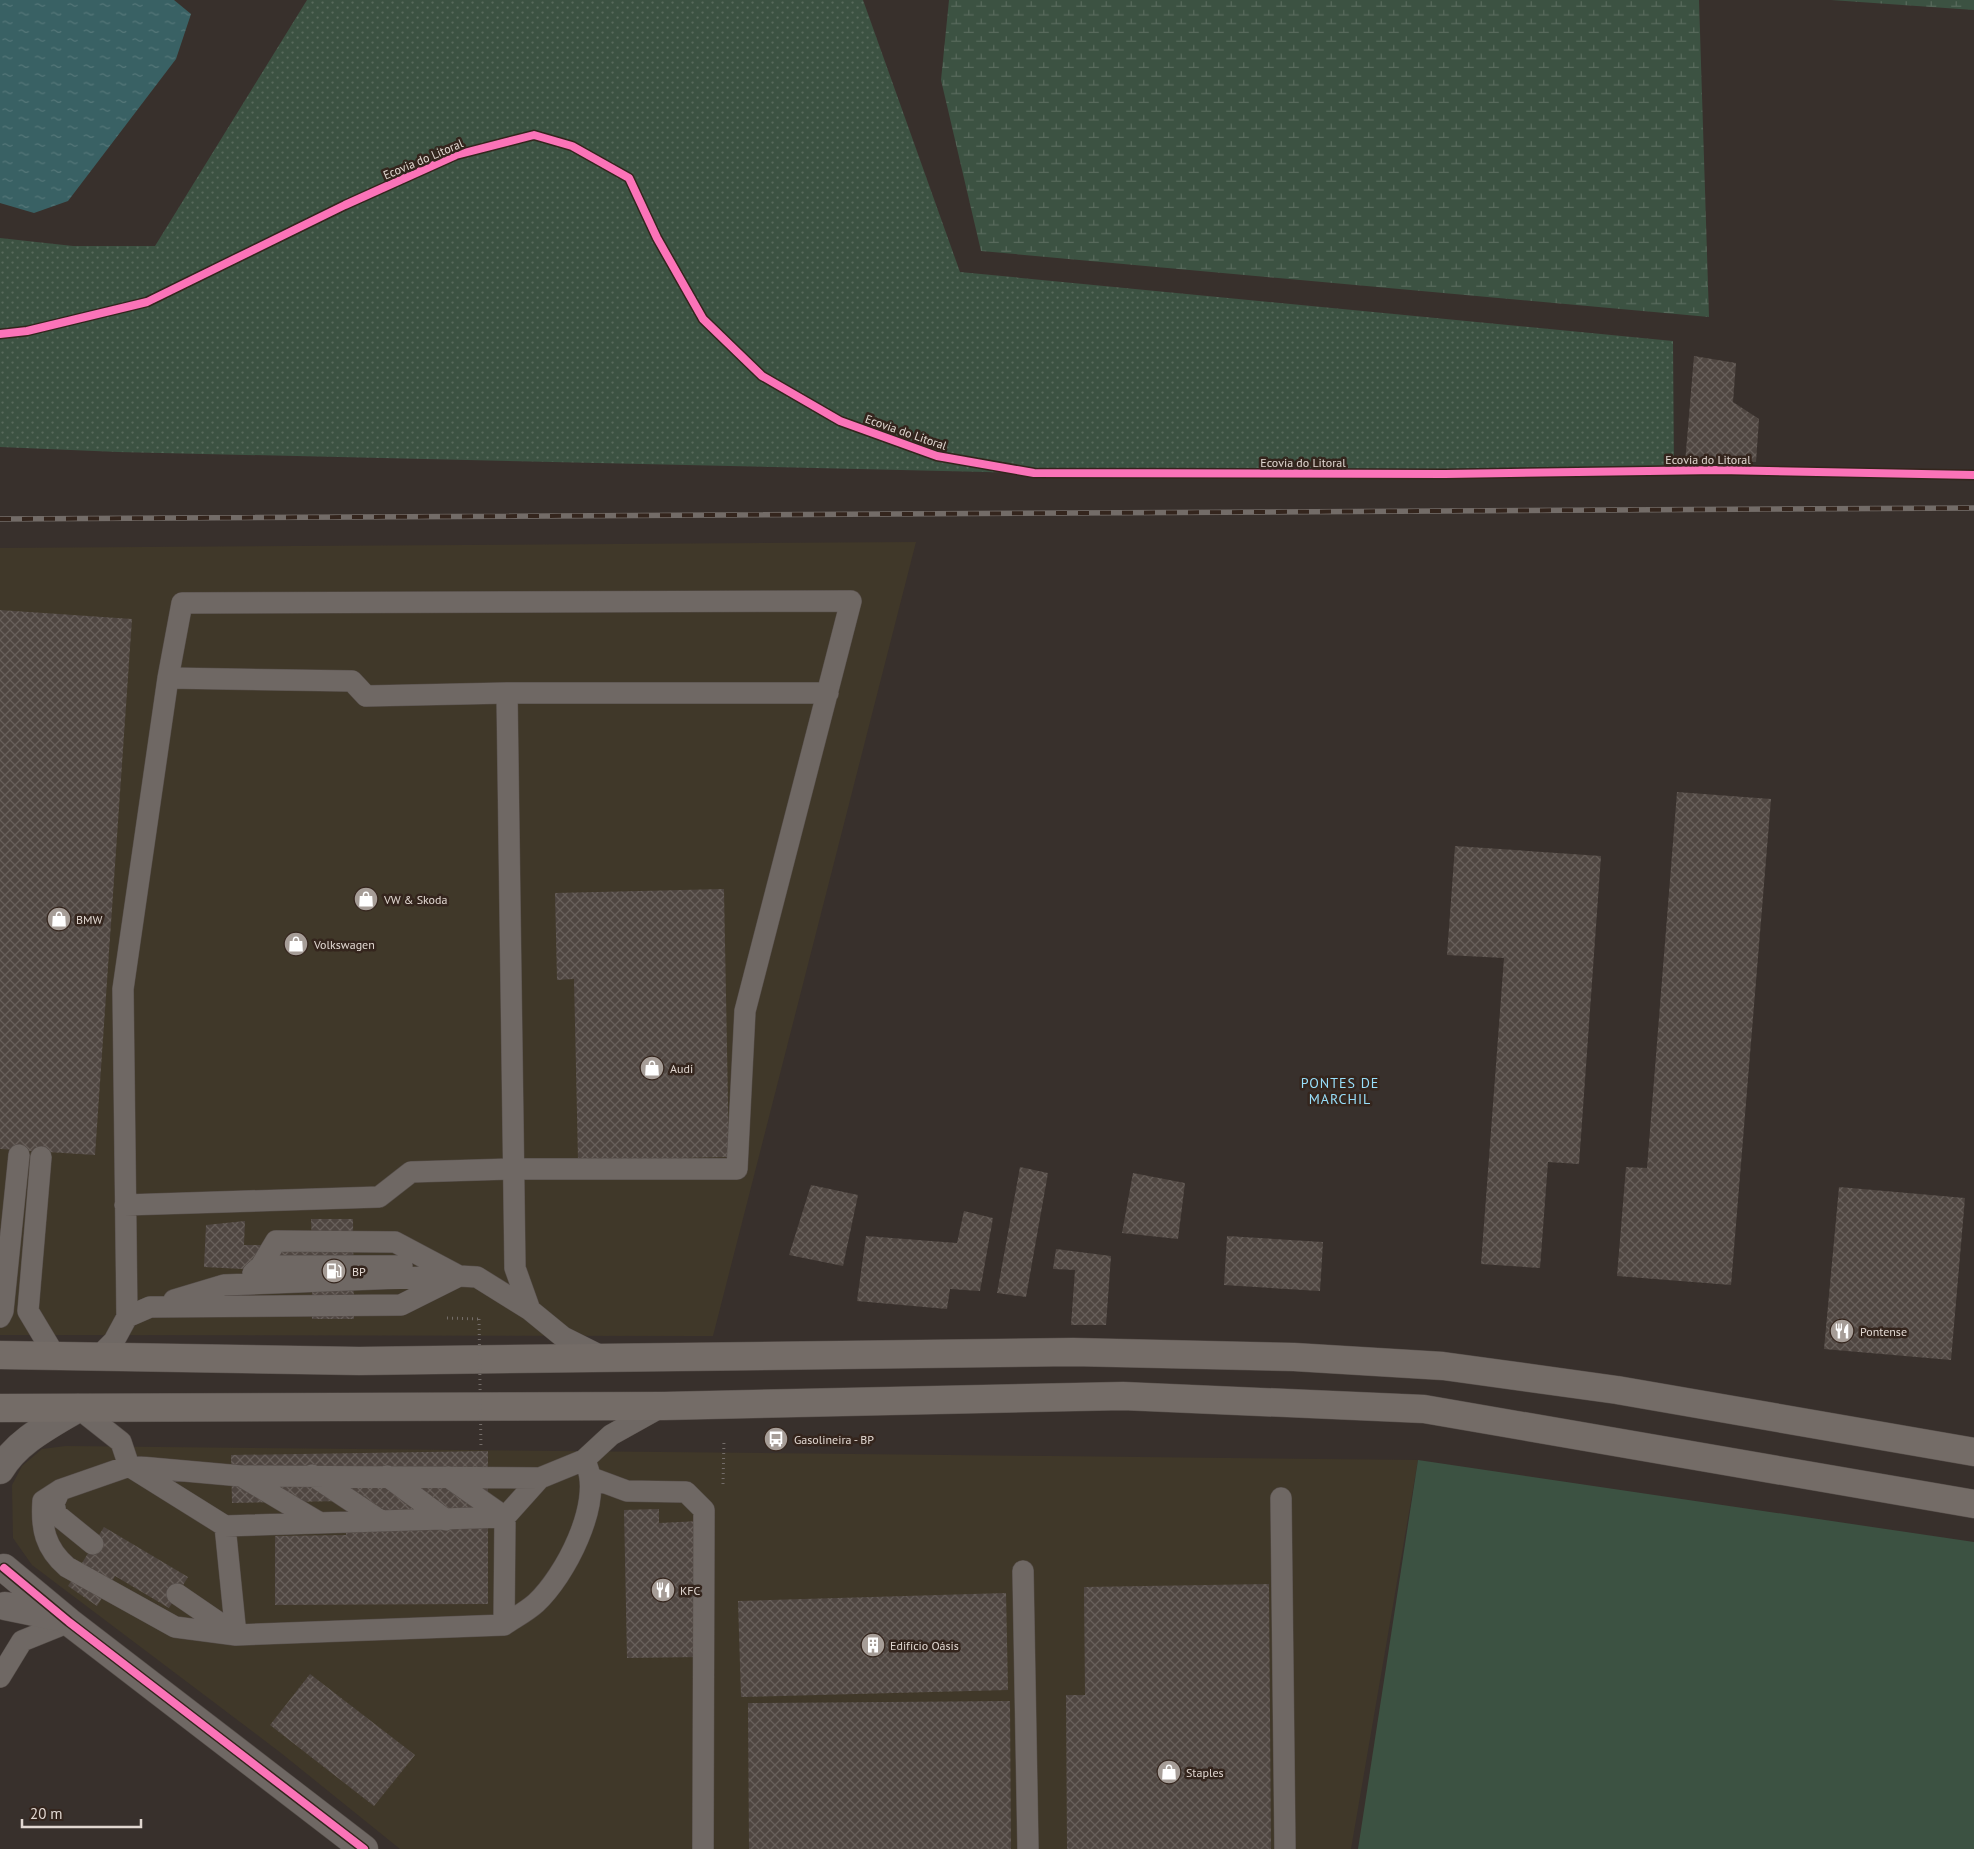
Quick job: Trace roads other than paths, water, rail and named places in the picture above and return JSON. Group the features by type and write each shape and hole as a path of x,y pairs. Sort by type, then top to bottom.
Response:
{"main road":[{"path":"0,1354 359,1361 1073,1352 1294,1357 1443,1366 1617,1390 1974,1452"},
{"path":"0,1408 664,1406 1123,1396 1424,1409 1974,1504"}],"street":[{"path":"0,1470 7,1458 36,1434 78,1408"},
{"path":"2,1563 8,1587 3,1612 57,1616 69,1622"},
{"path":"2,1563 69,1622 364,1849"}],"lane":[{"path":"98,1356 114,1341 127,1317 125,1205 123,989 168,678 182,603 852,601 745,1011 737,1169 514,1169 411,1172 379,1197 125,1205"},
{"path":"168,678 352,681 366,696 508,693 828,693"},
{"path":"508,693 515,1268 530,1310"},
{"path":"0,1317 3,1311 6,1220 18,1156"},
{"path":"41,1157 28,1311 55,1356"},
{"path":"240,1285 261,1266 394,1264 459,1276"},
{"path":"127,1317 150,1307 224,1285 459,1276 477,1277 530,1310 563,1337 606,1358"},
{"path":"150,1307 401,1305 459,1276"},
{"path":"664,1406 611,1435 588,1469 585,1517 575,1549 559,1575 536,1603 504,1625 236,1634 174,1627 67,1567 56,1558 46,1540 42,1522 43,1501 60,1490 129,1466 241,1476 540,1478 588,1469 626,1491 686,1492 704,1510 703,1849"},
{"path":"78,1408 121,1442 129,1466 225,1526 505,1517"},
{"path":"312,1475 381,1521"},
{"path":"241,1476 320,1523"},
{"path":"387,1476 446,1520"},
{"path":"448,1477 505,1517"},
{"path":"504,1625 505,1517 540,1478"},
{"path":"60,1490 54,1503 56,1514 94,1544"},
{"path":"1281,1498 1285,1849"},
{"path":"225,1526 236,1634"},
{"path":"1023,1571 1028,1849"},
{"path":"177,1594 236,1634"},
{"path":"0,1677 22,1641 69,1622"}],"water":[{"path":"0,0 174,0 191,14 176,59 68,201 34,213 0,203"}],"railway":[{"path":"0,519 1974,508"}],"place":[{"name":"VW & Skoda","path":"366,899"},
{"name":"BMW","path":"59,919"},
{"name":"Volkswagen","path":"296,944"},
{"name":"Audi","path":"652,1068"},
{"name":"BP","path":"334,1271"},
{"name":"Pontense","path":"1842,1331"},
{"name":"Gasolineira - BP","path":"776,1439"},
{"name":"KFC","path":"663,1590"},
{"name":"Edifício Oásis","path":"873,1645"},
{"name":"Staples","path":"1169,1772"}],"district":[{"name":"PONTES DE MARCHIL","path":"1340,1092"}]}
